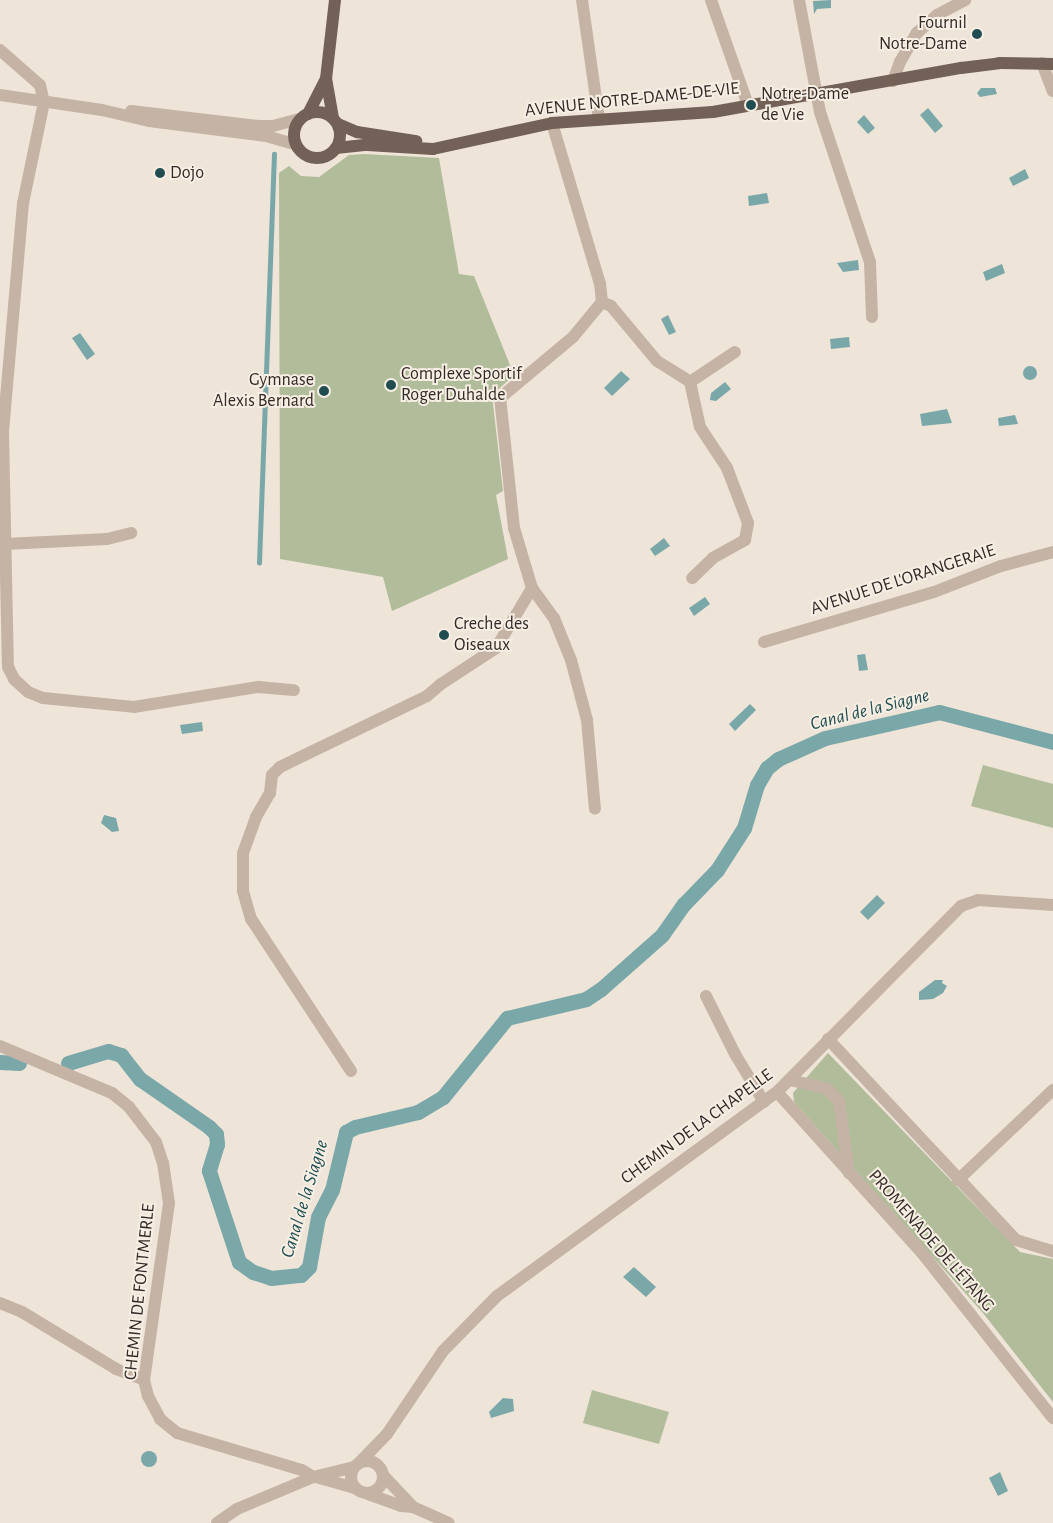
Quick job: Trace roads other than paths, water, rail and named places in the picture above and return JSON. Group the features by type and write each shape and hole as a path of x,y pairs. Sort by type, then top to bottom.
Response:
{"main road":[{"path":"326,80 295,132 297,145 314,158 326,156 336,148 340,136 326,80 335,0"},
{"name":"AVENUE NOTRE-DAME-DE-VIE","path":"336,148 367,145 416,149 552,123 712,112 999,63 1048,63"},
{"path":"304,116 321,112 335,121"},
{"name":"AVENUE NOTRE-DAME-DE-VIE","path":"335,121 372,136 453,143"}],"street":[{"path":"582,0 599,120"},
{"path":"711,0 748,105"},
{"path":"799,0 820,112 868,256 873,286 872,317"},
{"path":"893,81 900,62 917,33 937,16 965,0"},
{"path":"0,50 40,85 44,102 23,203 3,432 5,544 3,566 8,667 14,679 28,692 43,698 134,708 258,687 294,690"},
{"path":"1048,63 1053,90"},
{"path":"0,95 102,110 149,121 266,136 297,145"},
{"path":"102,110 151,112 258,126 273,126 304,116"},
{"path":"552,123 600,284 602,302 573,337 500,398 514,528 532,588 554,618 571,660 587,720 595,809"},
{"path":"602,302 611,306 657,361 690,382 700,427 727,468 748,523 745,540 713,558 692,578"},
{"path":"690,382 734,352"},
{"path":"5,544 107,539 131,533"},
{"name":"AVENUE DE L'ORANGERAIE","path":"764,642 934,592 1001,566 1053,552"},
{"path":"351,1071 251,919 243,891 243,853 248,836 270,792 272,775 280,767 428,696 441,684 496,648 532,588"},
{"name":"CHEMIN DE LA CHAPELLE","path":"357,1464 386,1434 443,1351 497,1296 777,1092 961,906 978,900 1053,905"},
{"path":"706,996 730,1046 764,1102"},
{"path":"828,1039 1016,1240 1053,1251"},
{"name":"CHEMIN DE FONTMERLE","path":"0,1046 112,1093 129,1106 156,1142 163,1163 169,1203 144,1380 156,1412 178,1433 355,1488"},
{"path":"790,1080 826,1088 839,1101 849,1173"},
{"path":"958,1180 1053,1090"},
{"name":"PROMENADE DE L'ÉTANG","path":"777,1092 969,1309 1053,1418"},
{"path":"0,1303 22,1312 116,1369 144,1380"},
{"name":"CHEMIN DE LA CHAPELLE","path":"382,1471 386,1434"},
{"path":"217,1523 237,1509 310,1475 369,1460 382,1471 413,1507"},
{"path":"357,1464 350,1478 355,1488 401,1506 413,1507 449,1523"},
{"path":"368,1494 378,1490 382,1471"}],"water":[{"path":"831,0 831,8 817,9 814,14 813,1"},
{"path":"981,88 995,88 997,94 980,97 977,93"},
{"path":"928,108 943,126 935,133 920,115"},
{"path":"864,115 875,128 868,134 857,122"},
{"path":"1025,169 1029,178 1013,186 1009,178"},
{"path":"767,193 769,203 749,206 748,196"},
{"path":"858,260 859,270 843,272 837,263"},
{"path":"1002,264 1005,273 986,281 983,272"},
{"path":"668,315 676,332 669,335 661,319"},
{"path":"80,333 95,354 87,360 72,338"},
{"path":"849,337 850,347 831,349 830,339"},
{"path":"1027,366 1033,366 1037,373 1033,380 1027,380 1023,376 1023,370"},
{"path":"621,371 630,379 612,396 604,388"},
{"path":"725,382 731,389 716,401 710,400 711,393"},
{"path":"947,409 952,423 922,426 920,414"},
{"path":"1015,415 1018,424 999,426 998,418"},
{"path":"664,538 670,546 655,556 650,549"},
{"path":"705,597 710,604 694,616 689,608"},
{"path":"865,654 868,670 859,671 857,655"},
{"path":"750,704 756,710 735,731 729,724"},
{"path":"202,722 203,731 182,734 180,725"},
{"path":"104,815 116,818 119,831 112,832 101,823"},
{"path":"877,895 885,903 868,920 860,912"},
{"path":"935,980 943,980 942,983 947,986 943,993 933,999 919,1000 919,992"},
{"path":"634,1267 656,1287 646,1297 623,1277"},
{"path":"503,1398 513,1399 514,1411 491,1418 489,1412"},
{"path":"146,1451 152,1451 157,1456 155,1465 146,1467 141,1462 141,1456"},
{"path":"1000,1472 1008,1491 998,1496 989,1478"}],"waterway":[{"path":"259,563 274,154"},
{"name":"Canal de la Siagne","path":"68,1063 108,1051 121,1055 140,1079 209,1127 216,1134 217,1144 209,1171 239,1262 253,1272 271,1278 301,1275 309,1267 318,1217 332,1190 346,1132 355,1127 418,1112 443,1097 507,1018 586,999 601,989 662,935 684,904 717,870 744,828 757,785 767,768 778,759 825,738 939,712 1053,742"},
{"name":"Canal de la Siagne","path":"0,1062 19,1063"}],"place":[{"name":"Fournil Notre-Dame","path":"977,34"},
{"name":"Notre-Dame de Vie","path":"751,105"},
{"name":"Dojo","path":"160,173"},
{"name":"Complexe Sportif Roger Duhalde","path":"391,385"},
{"name":"Gymnase Alexis Bernard","path":"324,391"},
{"name":"Creche des Oiseaux","path":"444,635"}]}
